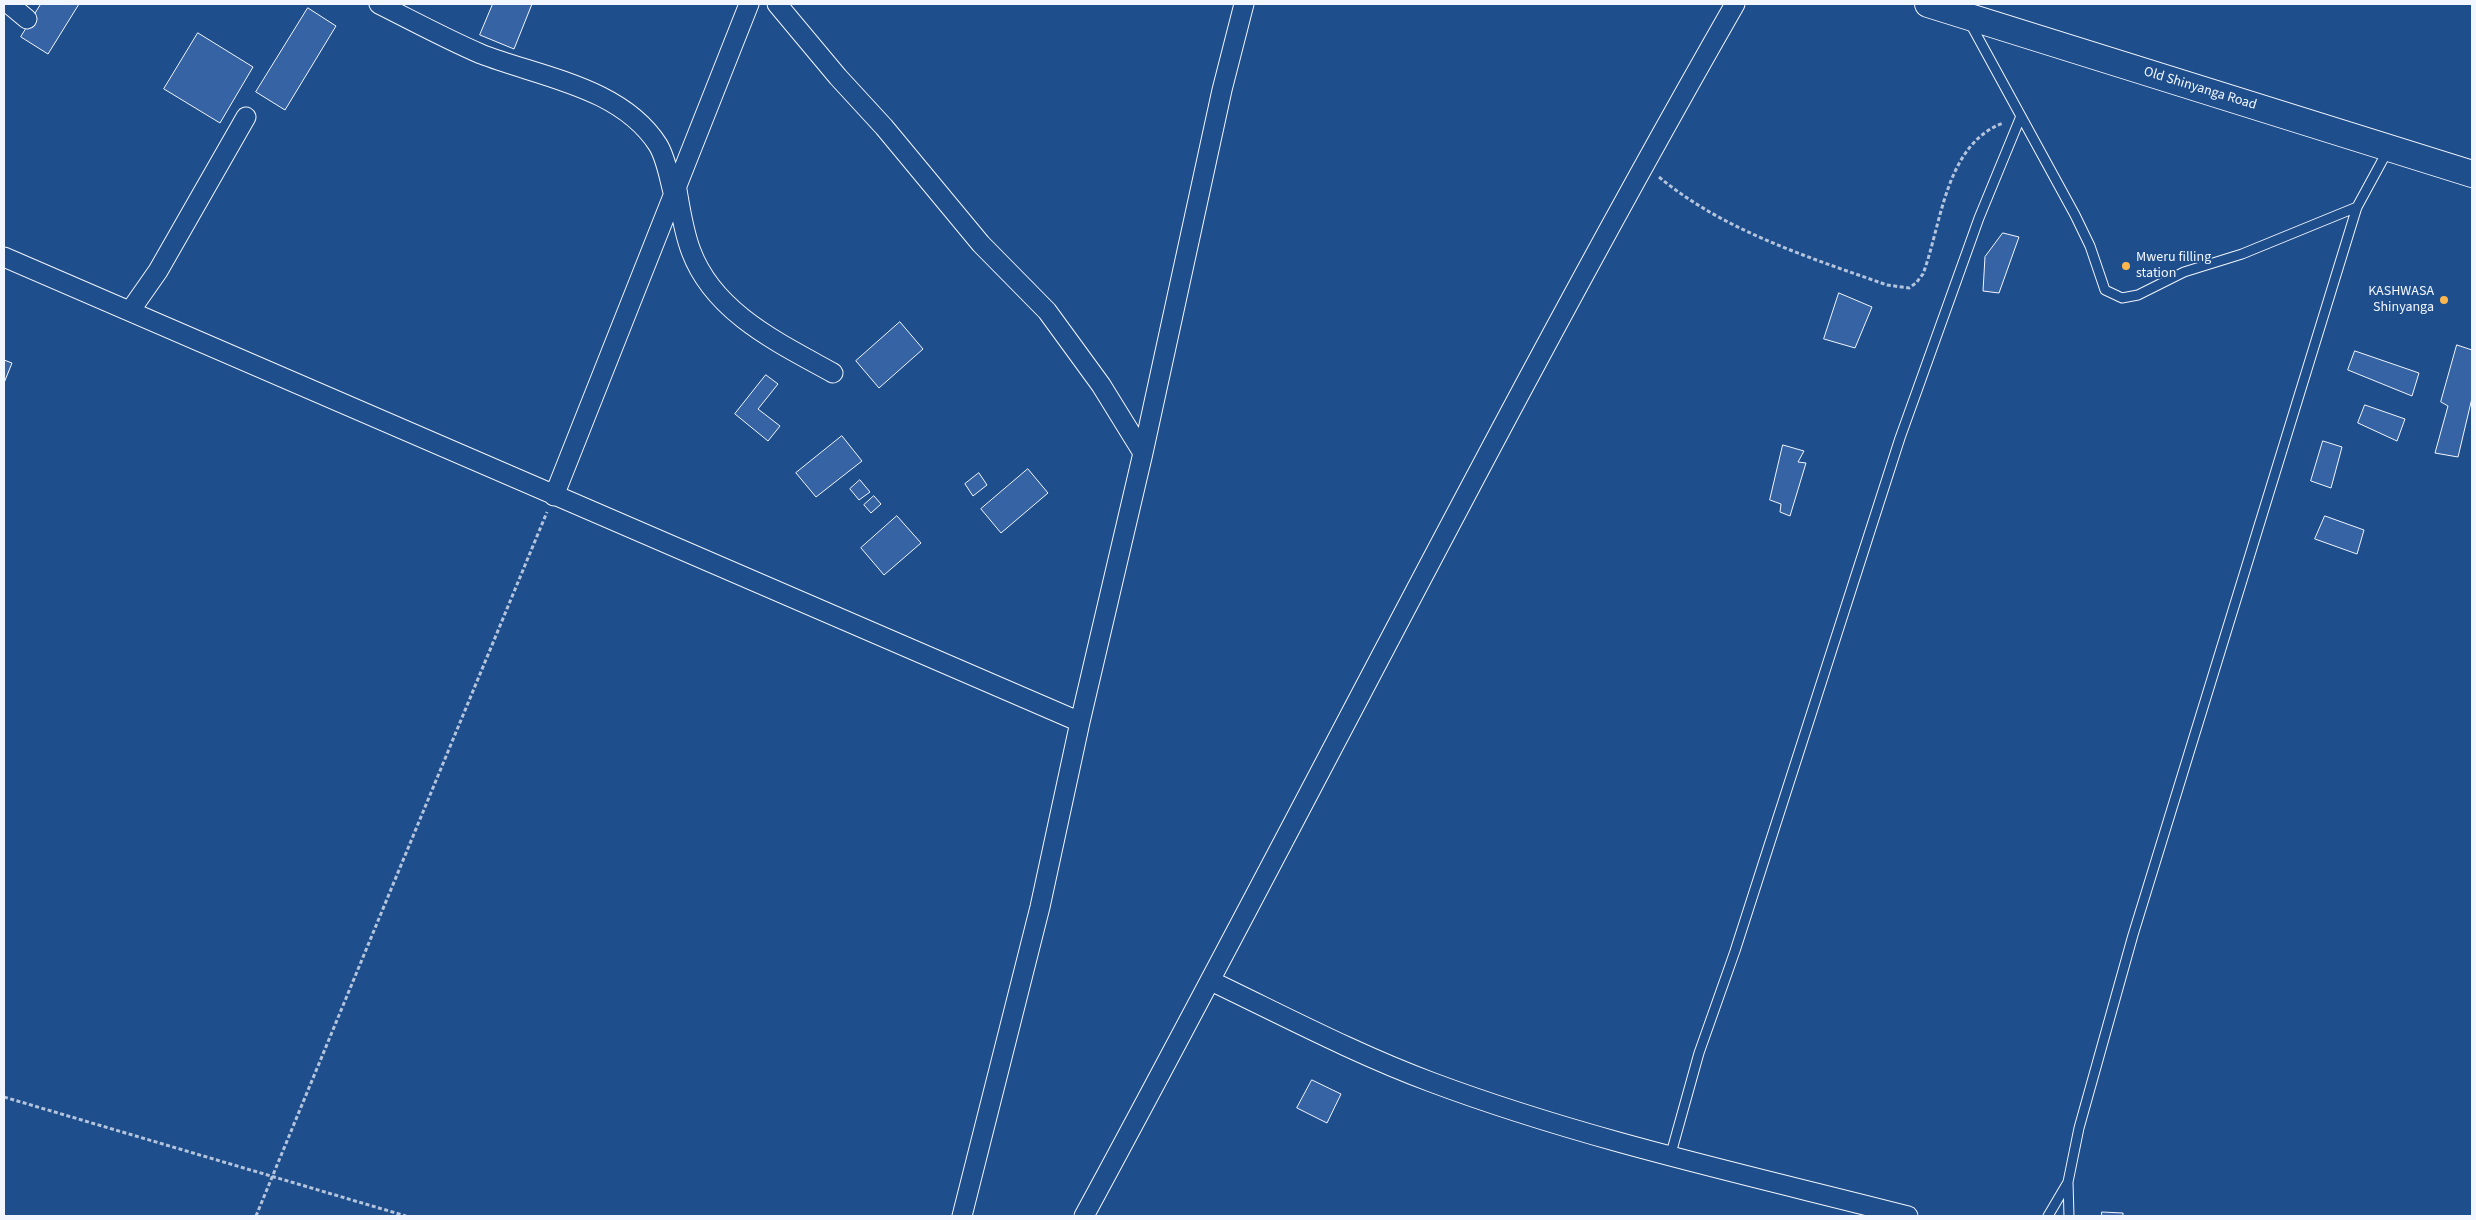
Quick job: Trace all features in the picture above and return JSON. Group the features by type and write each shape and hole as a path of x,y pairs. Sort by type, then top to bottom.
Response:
{"main road":[{"name":"Old Shinyanga Road","path":"1928,4 2472,174"}],"street":[{"path":"9,4 27,19"},
{"path":"379,4 482,54 575,86 607,100 638,123 658,146 674,188 691,252 715,294 750,323 833,373"},
{"path":"554,496 674,188 749,4"},
{"path":"777,4 838,77 884,127 981,244 1047,311 1101,385 1143,453"},
{"path":"962,1216 1040,908 1080,722 1143,453 1222,90 1244,4"},
{"path":"1084,1216 1211,981 1374,669 1643,164 1734,4"},
{"path":"130,311 158,271 246,117"},
{"path":"4,257 1080,722"},
{"path":"1211,981 1374,1059 1430,1082 1516,1112 1847,1209 1908,1216"}],"lane":[{"path":"1967,16 2090,246 2105,290 2118,297 2138,295 2184,272 2242,254 2357,207"},
{"path":"1670,1157 1699,1053 1735,950 1900,438 1979,218 2021,116"},
{"path":"2069,1216 2068,1182 2079,1128 2132,935 2357,207 2389,147"},
{"path":"2048,1216 2068,1182"}],"path":[{"path":"1643,164 1678,192 1755,235 1887,285 1908,288 1916,283 1923,274 1952,178 1967,150 1984,132 2021,116"},
{"path":"256,1216 554,496"},
{"path":"4,1097 406,1216"}],"building":[{"path":"41,4 79,4 48,54 21,37"},
{"path":"493,4 532,4 514,49 480,35"},
{"path":"308,8 336,26 285,110 256,92"},
{"path":"198,33 253,67 220,123 164,89"},
{"path":"2003,233 2019,237 1999,293 1983,291 1985,257"},
{"path":"1839,293 1872,307 1855,348 1824,339"},
{"path":"900,322 923,349 879,388 856,361"},
{"path":"2457,345 2472,350 2472,398 2458,457 2435,453 2448,406 2441,402"},
{"path":"2355,351 2419,373 2412,396 2348,370"},
{"path":"4,360 12,363 4,383"},
{"path":"766,375 778,384 758,409 780,426 768,441 735,414"},
{"path":"2365,405 2405,419 2397,441 2358,423"},
{"path":"842,436 862,461 816,497 796,473"},
{"path":"2323,441 2342,447 2331,488 2311,481"},
{"path":"1783,445 1804,451 1798,462 1806,463 1790,516 1780,512 1781,504 1770,500"},
{"path":"1028,469 1048,493 1001,533 981,509"},
{"path":"979,473 987,485 973,496 965,484"},
{"path":"860,480 870,492 859,500 850,489"},
{"path":"874,496 881,504 871,513 864,505"},
{"path":"897,516 921,543 884,575 861,548"},
{"path":"2325,516 2364,530 2357,554 2315,539"},
{"path":"1312,1080 1341,1094 1327,1123 1297,1108"},
{"path":"2102,1212 2123,1213 2123,1216 2102,1216"}],"place":[{"name":"Mweru filling station","path":"2126,266"},
{"name":"KASHWASA Shinyanga","path":"2444,300"}]}
